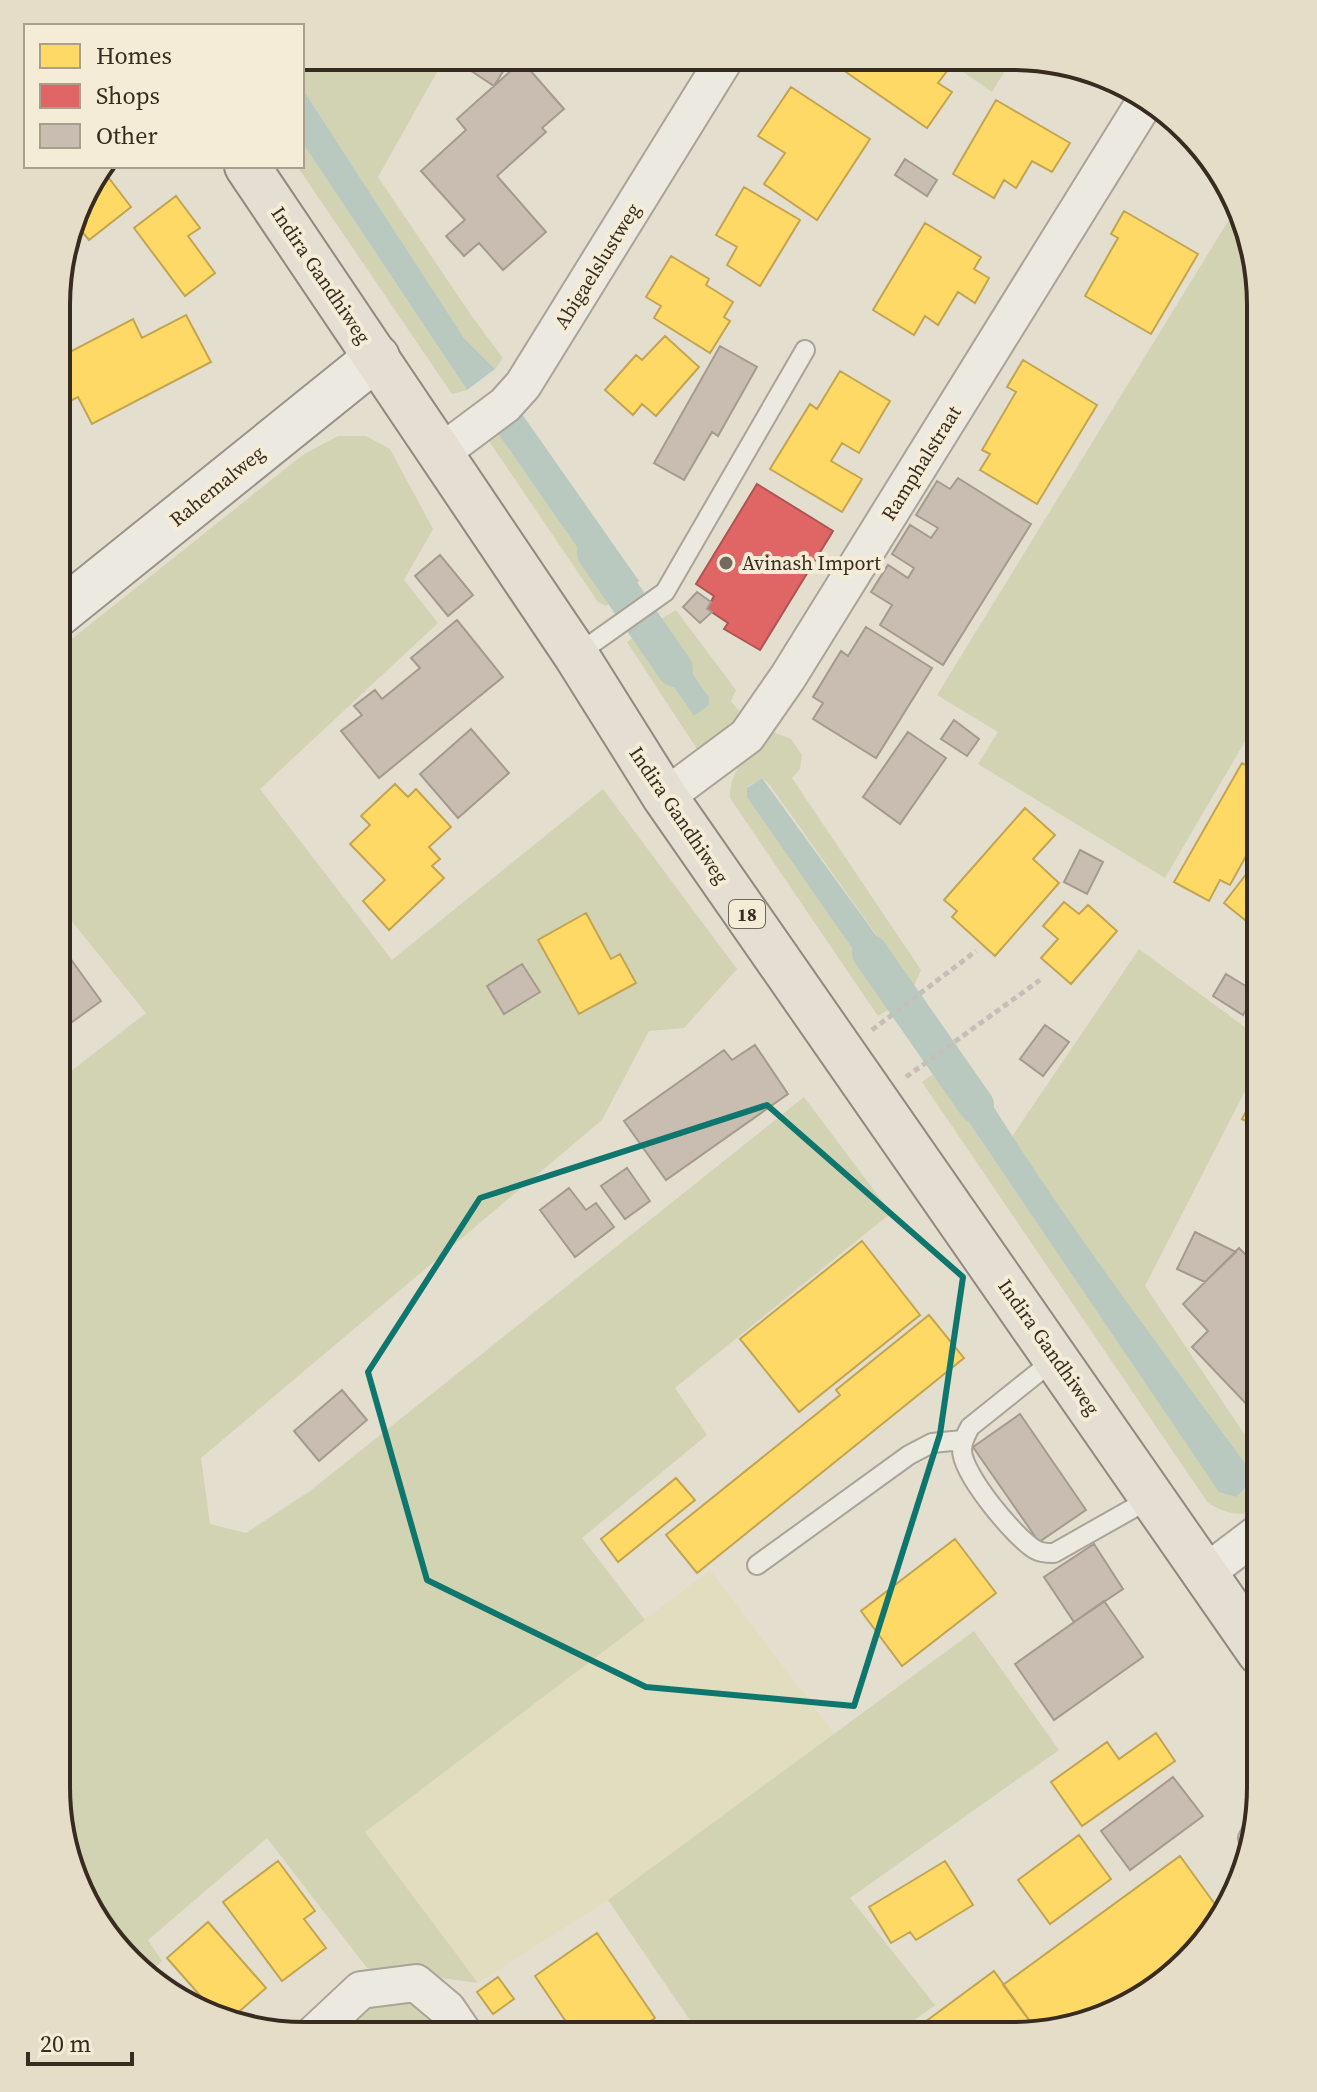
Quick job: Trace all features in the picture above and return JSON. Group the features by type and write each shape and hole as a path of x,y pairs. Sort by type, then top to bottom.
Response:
{"main road":[{"name":"Indira Gandhiweg","path":"248,168 442,452 665,797 1246,1632"}],"street":[{"name":"Abigaelslustweg","path":"442,452 505,405 523,385 718,70"},
{"name":"Ramphalstraat","path":"665,797 747,736 788,677 1140,109"},
{"name":"Rahemalweg","path":"70,604 377,357"},
{"path":"1207,1572 1246,1542"},
{"path":"327,2022 361,1990 416,1983 456,2022"}],"lane":[{"path":"576,655 665,592 805,350"},
{"path":"1057,1358 970,1427 963,1440 961,1454 969,1473 995,1510 1034,1549 1043,1553 1054,1553 1153,1497"},
{"path":"757,1565 909,1455 932,1443 963,1440"}],"path":[{"path":"843,1052 976,951"},
{"path":"876,1099 1040,980"}],"highlighted area":[{"path":"767,1105 963,1277 940,1434 854,1706 646,1687 427,1580 368,1372 480,1198"}],"shaded area":[{"path":"304,91 464,338 495,369 467,390 304,145"},
{"path":"522,414 639,581 613,599 497,432"},
{"path":"656,622 709,697 709,705 694,716 638,634"},
{"path":"762,778 907,978 908,988 889,1001 747,797 747,788"},
{"path":"923,1004 946,1035 922,1051 902,1025 904,1017"},
{"path":"961,1054 1064,1213 1246,1465 1246,1486 1236,1497 1219,1492 937,1071"},
{"path":"710,1570 835,1734 608,1900 478,1983 364,1832"}],"green space":[{"path":"960,70 1006,70 992,92"},
{"path":"304,71 438,71 378,177 503,358 495,369 464,338 304,91"},
{"path":"304,145 467,390 452,394 298,168 304,168"},
{"path":"1230,218 1242,259 1247,305 1247,738 1165,878 978,764 998,732 937,695"},
{"path":"497,432 613,599 606,606 598,602 487,438"},
{"path":"338,436 366,436 390,449 433,529 404,580 438,623 260,789 392,960 603,789 737,969 684,1028 649,1031 602,1120 201,1458 210,1524 246,1533 310,1491 804,1097 891,1213 675,1388 707,1435 582,1538 645,1620 365,1832 478,1983 367,1968 267,1838 148,1940 162,1961 155,1967 119,1930 88,1877 75,1833 71,1802 70,1072 146,1013 70,919 70,640 304,454"},
{"path":"676,610 736,690 731,701 743,716 697,749 627,642 638,634 695,716 709,697 656,622"},
{"path":"769,730 791,739 802,755 800,769 792,778 921,970 915,984 908,988 907,978 769,784 762,778 747,787 889,1001 888,1010 878,1016 730,798 737,770"},
{"path":"1139,949 1247,1028 1246,1088 1145,1286 1246,1437 1246,1473 1011,1138"},
{"path":"937,1071 1219,1491 1236,1497 1246,1488 1246,1513 1221,1510 1208,1503 922,1082"},
{"path":"974,1631 1059,1750 850,1898 935,2005 912,2022 691,2022 608,1900"},
{"path":"415,1997 440,2022 346,2022 371,1998"}],"building: Homes":[{"path":"948,70 938,83 952,92 927,128 846,72"},
{"path":"791,87 870,139 817,220 764,184 785,153 758,136"},
{"path":"996,100 1070,143 1052,172 1032,161 1016,188 1004,180 994,198 953,174"},
{"path":"109,178 131,207 89,240 82,230"},
{"path":"744,187 800,220 760,286 727,265 737,247 716,235"},
{"path":"176,196 200,228 188,236 215,273 185,296 134,228"},
{"path":"1124,211 1198,254 1151,334 1085,296 1118,238 1111,234"},
{"path":"925,223 981,257 974,269 989,278 975,303 958,292 938,325 925,316 914,335 873,310"},
{"path":"671,256 709,279 706,285 733,302 724,317 730,321 710,353 654,318 661,306 646,297"},
{"path":"186,315 211,362 92,424 78,397 70,401 70,352 133,319 142,338"},
{"path":"665,336 699,367 656,416 642,404 633,415 605,390 636,355 642,360"},
{"path":"1023,360 1097,405 1037,504 980,470 990,454 982,450 1016,392 1007,387"},
{"path":"840,371 890,401 859,453 842,443 831,461 862,479 842,512 770,469 810,404 817,409"},
{"path":"1242,763 1247,766 1247,855 1230,885 1220,880 1209,901 1174,882"},
{"path":"395,784 408,797 416,789 451,827 429,847 440,859 432,866 444,878 389,930 363,901 385,880 350,844 370,825 361,816"},
{"path":"1025,808 1055,835 1033,859 1059,883 995,956 952,917 957,911 944,900"},
{"path":"1247,874 1247,921 1224,903"},
{"path":"1064,902 1079,914 1088,905 1117,931 1071,984 1041,958 1058,939 1043,926"},
{"path":"586,913 611,959 620,954 636,983 579,1014 538,940"},
{"path":"862,1241 920,1315 799,1412 740,1339"},
{"path":"929,1315 964,1358 697,1573 666,1535 840,1395 836,1390"},
{"path":"676,1478 695,1500 618,1562 601,1539"},
{"path":"955,1539 996,1593 902,1666 861,1611"},
{"path":"1156,1733 1175,1761 1082,1826 1051,1782 1107,1742 1119,1759"},
{"path":"1079,1835 1111,1879 1050,1924 1018,1880"},
{"path":"1180,1856 1215,1904 1178,1953 1155,1973 1102,2004 1073,2014 1029,2021 1003,1985"},
{"path":"278,1861 315,1911 304,1919 326,1948 282,1981 223,1902"},
{"path":"945,1861 973,1905 916,1940 910,1932 891,1943 869,1907"},
{"path":"208,1922 266,1988 239,2012 201,1997 167,1958"},
{"path":"597,1933 655,2018 649,2022 566,2022 535,1976"},
{"path":"994,1971 1030,2021 1012,2022 925,2022"},
{"path":"498,1977 514,1999 493,2014 477,1992"}],"building: Shops":[{"path":"757,484 833,531 760,650 724,629 728,623 707,609 714,596 696,584"}],"building: Other":[{"path":"471,71 503,71 494,86"},
{"path":"511,71 530,71 564,109 542,128 546,132 497,176 546,232 503,270 479,243 464,256 446,236 465,220 421,171 466,130 457,119"},
{"path":"905,159 937,180 927,196 895,175"},
{"path":"720,346 757,367 718,436 712,432 684,480 654,463"},
{"path":"958,478 1031,524 943,665 880,625 892,605 871,592 888,565 908,578 914,568 892,554 910,525 931,538 938,528 916,515 937,481 950,489"},
{"path":"440,555 473,595 448,616 415,576"},
{"path":"697,592 711,602 707,609 712,612 700,623 683,607"},
{"path":"457,620 503,677 379,778 341,731 362,715 354,706 375,690 382,699 420,668 411,658"},
{"path":"866,627 932,668 876,758 813,719 823,703 813,697 841,651 848,656"},
{"path":"954,720 979,739 967,756 941,739"},
{"path":"471,729 509,773 458,818 420,774"},
{"path":"908,732 946,758 900,824 863,797"},
{"path":"1080,850 1103,862 1087,894 1064,882"},
{"path":"70,958 101,1001 70,1024"},
{"path":"522,964 540,992 504,1014 487,986"},
{"path":"1226,974 1247,987 1247,1009 1243,1015 1213,996"},
{"path":"1045,1025 1069,1042 1043,1076 1020,1059"},
{"path":"755,1045 788,1094 666,1180 624,1121 724,1050 732,1060"},
{"path":"627,1168 650,1201 625,1219 601,1186"},
{"path":"569,1188 586,1210 596,1203 614,1227 575,1257 540,1210"},
{"path":"1195,1232 1236,1252 1205,1282 1177,1269"},
{"path":"1239,1248 1246,1255 1246,1404 1192,1347 1208,1331 1183,1304"},
{"path":"342,1390 367,1420 319,1461 294,1431"},
{"path":"1020,1414 1086,1510 1039,1542 973,1447"},
{"path":"1094,1544 1123,1589 1074,1622 1044,1577"},
{"path":"1104,1601 1143,1657 1054,1720 1015,1664"},
{"path":"1173,1777 1203,1816 1130,1870 1101,1831"}],"waterway":[{"path":"595,553 675,669"},
{"path":"870,953 976,1105"}],"place":[{"name":"Avinash Import","path":"726,563"}]}
